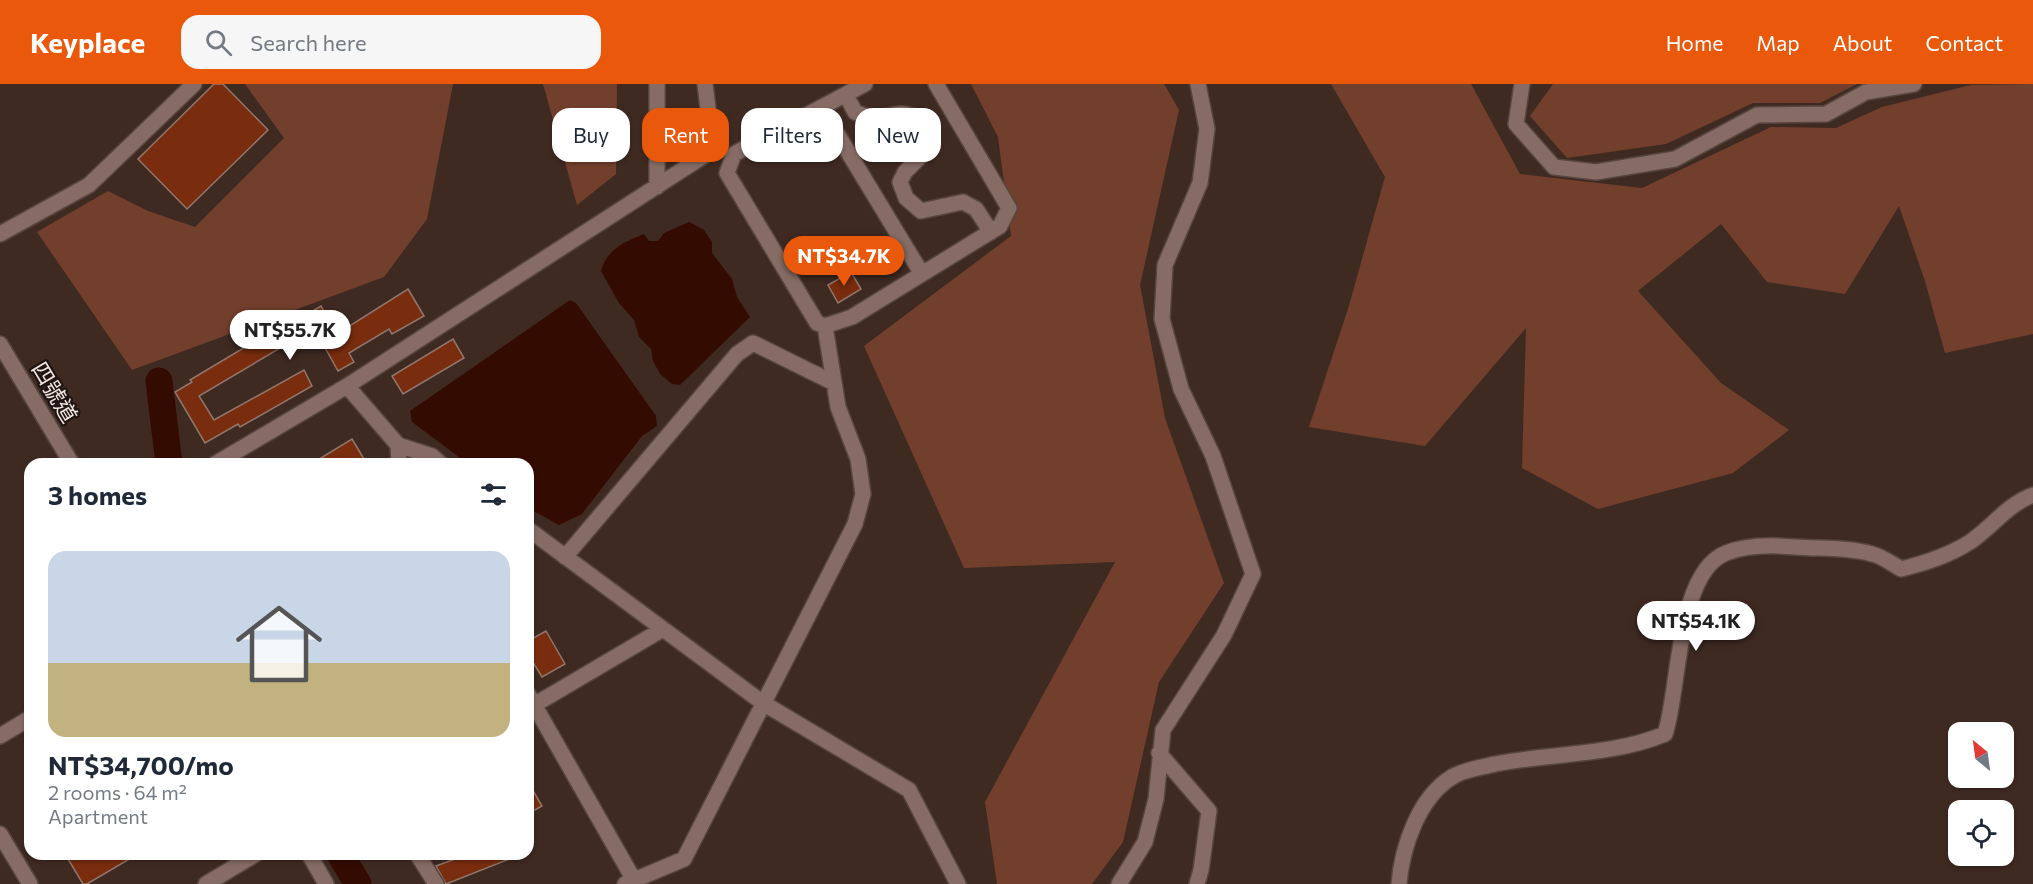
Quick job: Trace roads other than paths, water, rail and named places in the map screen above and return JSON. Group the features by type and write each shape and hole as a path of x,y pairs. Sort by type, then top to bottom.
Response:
{"street":[{"path":"0,234 88,185 194,84"},
{"path":"657,84 657,187"},
{"path":"705,84 708,108"},
{"path":"824,108 866,84"},
{"path":"734,154 727,173 817,323 825,326 852,317 1000,226 1009,208 936,84"},
{"path":"1119,884 1144,842 1156,799 1163,730 1224,635 1253,574 1213,456 1180,389 1162,319 1165,265 1200,183 1208,129 1198,84"},
{"path":"1521,84 1516,124 1537,149 1554,167 1596,172 1675,159 1757,115 1826,114 1866,92 1914,84"},
{"path":"846,95 855,112 877,121 893,113 902,112 919,121 927,136 926,151 905,172 900,182 906,198 921,211 963,202 976,209 991,232"},
{"path":"843,144 922,274"},
{"path":"729,153 734,154 741,150"},
{"path":"225,458 347,386 694,162"},
{"path":"534,706 629,882 684,859 855,524 863,494 858,459 838,406 825,326"},
{"path":"565,557 737,354 745,348 753,343 834,383"},
{"name":"四號道","path":"0,344 68,458"},
{"path":"347,386 398,445 434,458"},
{"path":"398,445 399,458"},
{"path":"1398,884 1402,855 1420,811 1450,778 1466,771 1527,758 1594,751 1652,740 1665,734 1672,715 1684,626 1694,592 1708,568 1725,553 1749,548 1782,546 1832,550 1873,554 1900,569 1932,561 1970,542 2022,499 2033,495"},
{"path":"534,534 764,703 909,790 958,884"},
{"path":"534,698 663,629"},
{"path":"0,736 24,722"},
{"path":"1159,753 1209,811 1197,884"},
{"path":"0,834 30,884"},
{"path":"206,884 246,860"},
{"path":"312,860 326,884"},
{"path":"421,860 436,884"}],"waterway":[{"path":"159,381 168,458"},
{"path":"344,860 358,884"}]}
